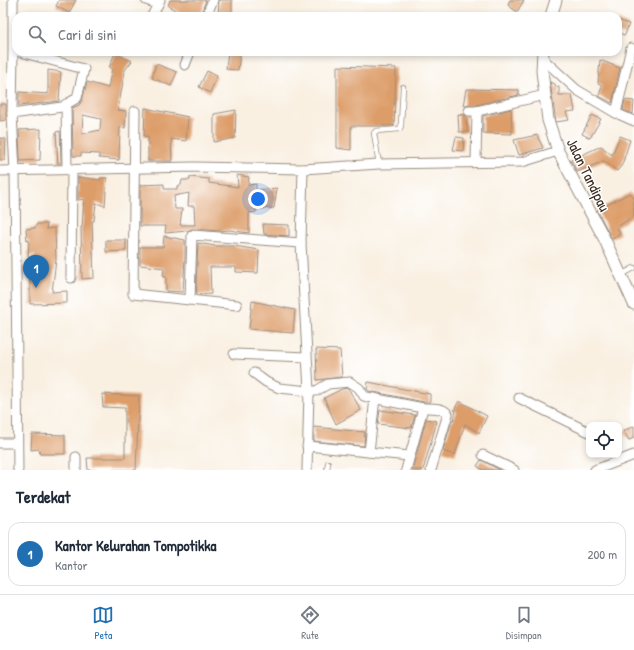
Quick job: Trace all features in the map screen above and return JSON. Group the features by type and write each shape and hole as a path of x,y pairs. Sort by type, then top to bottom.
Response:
{"street":[{"path":"13,0 14,12"},
{"path":"146,0 159,2 154,12"},
{"path":"208,12 213,0"},
{"path":"552,12 556,0"},
{"path":"616,113 631,48"},
{"path":"16,56 12,114 15,170 18,470"},
{"path":"12,114 62,107 77,98 84,68 36,56"},
{"path":"185,65 188,56"},
{"name":"Jalan Tandipau","path":"543,56 548,120 558,151 605,240 634,304"},
{"path":"544,56 577,90 616,113 634,121"},
{"path":"476,162 473,111 545,95"},
{"path":"66,104 71,278"},
{"path":"135,111 133,168 133,294 237,305"},
{"path":"0,171 194,167 303,169 379,164 522,162 558,151"},
{"path":"303,169 301,243 309,391 307,470"},
{"path":"190,300 192,235 301,243"},
{"path":"234,354 306,357"},
{"path":"254,373 274,386 309,391 316,391 328,384 350,382 359,388 364,396 447,412 448,417 431,470"},
{"path":"369,452 375,398"},
{"path":"519,398 586,431"},
{"path":"406,470 423,408"},
{"path":"0,443 18,443"},
{"path":"307,446 409,456"},
{"path":"483,455 514,470"},
{"path":"595,470 626,455"},
{"path":"76,457 76,470"}],"lane":[{"path":"379,164 374,133 376,131 400,129 403,87"},
{"path":"620,275 634,268"},
{"path":"327,470 328,463"}],"building":[{"path":"59,0 76,0 70,12 56,6"},
{"path":"170,0 206,0 202,12 178,12 168,6"},
{"path":"219,0 232,0 232,12 218,12"},
{"path":"510,0 524,0 517,12 508,5"},
{"path":"622,21 629,24 625,35 622,34"},
{"path":"114,56 121,56 132,61 125,70 118,110 126,111 125,128 120,127 119,160 99,158 99,154 81,153 81,156 73,156 72,108 79,105 82,101 87,82 108,88 112,68 109,68","holes":["83,115 101,119 100,130 82,134"]},
{"path":"228,56 240,56 238,70 226,69"},
{"path":"600,60 620,68 612,103 599,96 602,85 598,83"},
{"path":"156,64 177,72 171,86 152,78"},
{"path":"337,66 396,68 394,126 351,126 351,150 337,148"},
{"path":"48,70 61,72 59,101 19,106 19,92 48,94"},
{"path":"207,71 217,76 210,93 199,87"},
{"path":"550,82 555,84 556,87 559,87 559,95 572,95 575,111 566,112 569,120 556,122"},
{"path":"466,89 519,90 519,95 476,105 463,106"},
{"path":"625,100 634,101 633,114 623,110"},
{"path":"0,104 6,104 6,120 0,121"},
{"path":"145,108 188,117 186,141 171,139 172,161 148,161 148,137 144,136"},
{"path":"511,109 512,134 483,133 483,116"},
{"path":"236,110 235,138 214,142 214,114"},
{"path":"458,114 465,115 468,132 459,132"},
{"path":"592,115 601,119 590,138 582,134"},
{"path":"41,129 40,160 20,161 19,130"},
{"path":"60,131 61,163 58,163 56,132"},
{"path":"537,135 543,148 519,155 514,140"},
{"path":"620,136 630,140 622,165 617,171 604,161 577,172 571,160 601,146 612,155"},
{"path":"456,137 464,138 463,151 453,150"},
{"path":"0,138 6,139 5,160 0,160"},
{"path":"237,175 249,177 248,185 256,184 256,190 277,188 274,208 256,209 256,212 249,213 249,233 229,230 220,231 192,229 187,231 165,233 166,226 140,226 140,185 164,184 164,189 177,189 177,186 181,185 182,180 190,180 190,177 209,179 209,183 238,187","holes":["189,193 188,206 194,206 195,225 180,225 182,209 175,209 174,196"]},
{"path":"78,177 100,180 100,178 107,178 105,206 96,203 94,221 92,221 94,278 82,279 81,227 84,199 78,200"},
{"path":"630,193 634,198 634,216 617,227 620,234 612,239 597,210"},
{"path":"37,224 47,224 46,229 55,228 56,260 52,292 67,291 67,303 30,304 30,275 34,275 35,255 28,256 29,240 27,241 26,229 35,228"},
{"path":"263,224 289,225 289,236 264,234"},
{"path":"164,236 185,240 183,292 166,291 166,277 163,276 164,268 140,265 140,247 163,247"},
{"path":"106,240 126,240 126,251 106,252"},
{"path":"198,243 259,250 258,273 236,272 236,267 210,267 211,294 197,295 196,284"},
{"path":"252,301 295,310 293,333 249,329"},
{"path":"316,349 340,350 342,377 317,380"},
{"path":"368,382 430,394 430,402 369,391 367,389"},
{"path":"348,388 361,410 336,424 324,398 342,389"},
{"path":"102,394 139,396 136,470 88,470 87,458 125,458 125,408 103,407"},
{"path":"459,401 487,416 479,433 465,424 455,455 443,451 452,420 454,420 456,410 454,410"},
{"path":"380,410 415,415 411,428 378,424"},
{"path":"426,419 437,421 423,470 412,470"},
{"path":"634,426 634,438 629,440 623,431"},
{"path":"314,427 365,432 364,446 314,441"},
{"path":"32,434 65,435 65,454 40,454 39,449 31,450"},
{"path":"481,460 500,470 483,470 477,466"}],"place":[{"name":"Kantor Kelurahan Tompotikka","path":"36,288"}]}
